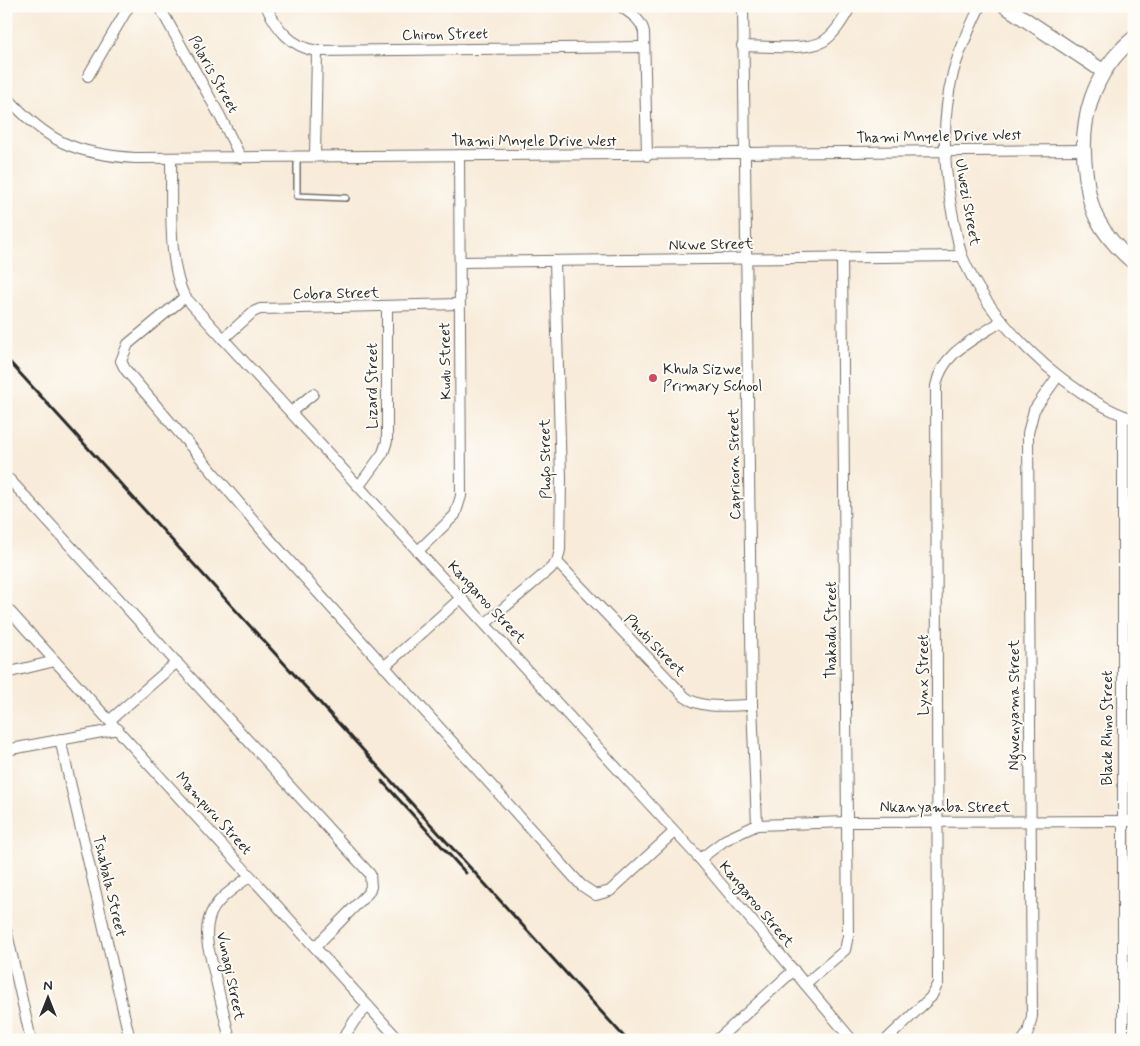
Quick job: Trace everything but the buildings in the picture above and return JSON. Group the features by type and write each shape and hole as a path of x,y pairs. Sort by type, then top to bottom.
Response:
{"street":[{"path":"88,76 129,6"},
{"name":"Polaris Street","path":"159,6 241,158"},
{"name":"Chiron Street","path":"266,6 273,21 288,39 304,49 317,51 644,47"},
{"path":"620,6 642,24 647,156"},
{"name":"Capricorn Street","path":"743,6 742,46 752,705 756,825"},
{"path":"742,46 800,46 824,41 836,29 851,6"},
{"name":"Ulwezi Street","path":"980,6 961,48 953,73 945,120 944,151 946,180 962,256 1002,321 1058,376 1123,416 1134,419"},
{"path":"1005,6 1103,72"},
{"path":"1134,38 1116,54 1103,72 1088,105 1082,150 1096,217 1115,244 1134,263"},
{"path":"315,156 317,51"},
{"name":"Thami Mnyele Drive West","path":"6,96 33,125 60,141 91,152 113,156 241,158 459,155 647,156 1082,150"},
{"name":"Kudu Street","path":"418,551 455,515 460,502 459,155"},
{"name":"Kangaroo Street","path":"171,158 175,267 179,286 185,297 418,551 486,622 700,860 852,1040"},
{"name":"Nkwe Street","path":"460,262 962,256"},
{"name":"Thakadu Street","path":"805,984 839,956 847,944 842,257"},
{"name":"Phofo Street","path":"555,261 561,478 560,550 557,562"},
{"path":"185,297 128,344 121,361 125,369 267,536 588,891 596,895 610,891 674,832"},
{"name":"Cobra Street","path":"223,339 253,312 260,309 459,304"},
{"name":"Lizard Street","path":"359,486 383,453 387,441 386,307"},
{"name":"Lynx Street","path":"886,1040 931,997 938,983 936,386 938,372 943,363 952,355 1002,321"},
{"name":"Ngwenyama Street","path":"1022,1040 1028,1033 1032,1016 1028,433 1034,410 1058,376"},
{"path":"291,412 313,394"},
{"name":"Black Rhino Street","path":"1123,416 1123,1040"},
{"path":"6,478 10,480 370,874 371,886 368,893 315,947"},
{"path":"486,622 557,562"},
{"name":"Phuti Street","path":"557,562 685,697 692,702 708,706 752,705"},
{"path":"384,667 462,597"},
{"name":"Mampuru Street","path":"6,607 399,1040"},
{"path":"6,673 56,661"},
{"path":"110,720 177,662"},
{"path":"6,750 118,729"},
{"name":"Tshabala Street","path":"60,739 130,1040"},
{"name":"Nkanyamba Street","path":"756,825 846,822 1134,821"},
{"path":"700,860 725,840 756,825"},
{"name":"Vunagi Street","path":"230,1040 206,931 207,920 218,901 250,876"},
{"path":"6,929 31,1040"},
{"path":"717,1040 794,970"},
{"path":"342,1040 355,1020 368,1006"}],"lane":[{"path":"297,157 297,196 346,198"}],"railway":[{"path":"6,358 627,1040"},
{"path":"382,781 466,873"}],"place":[{"name":"Khula Sizwe Primary School","path":"653,378"}]}
